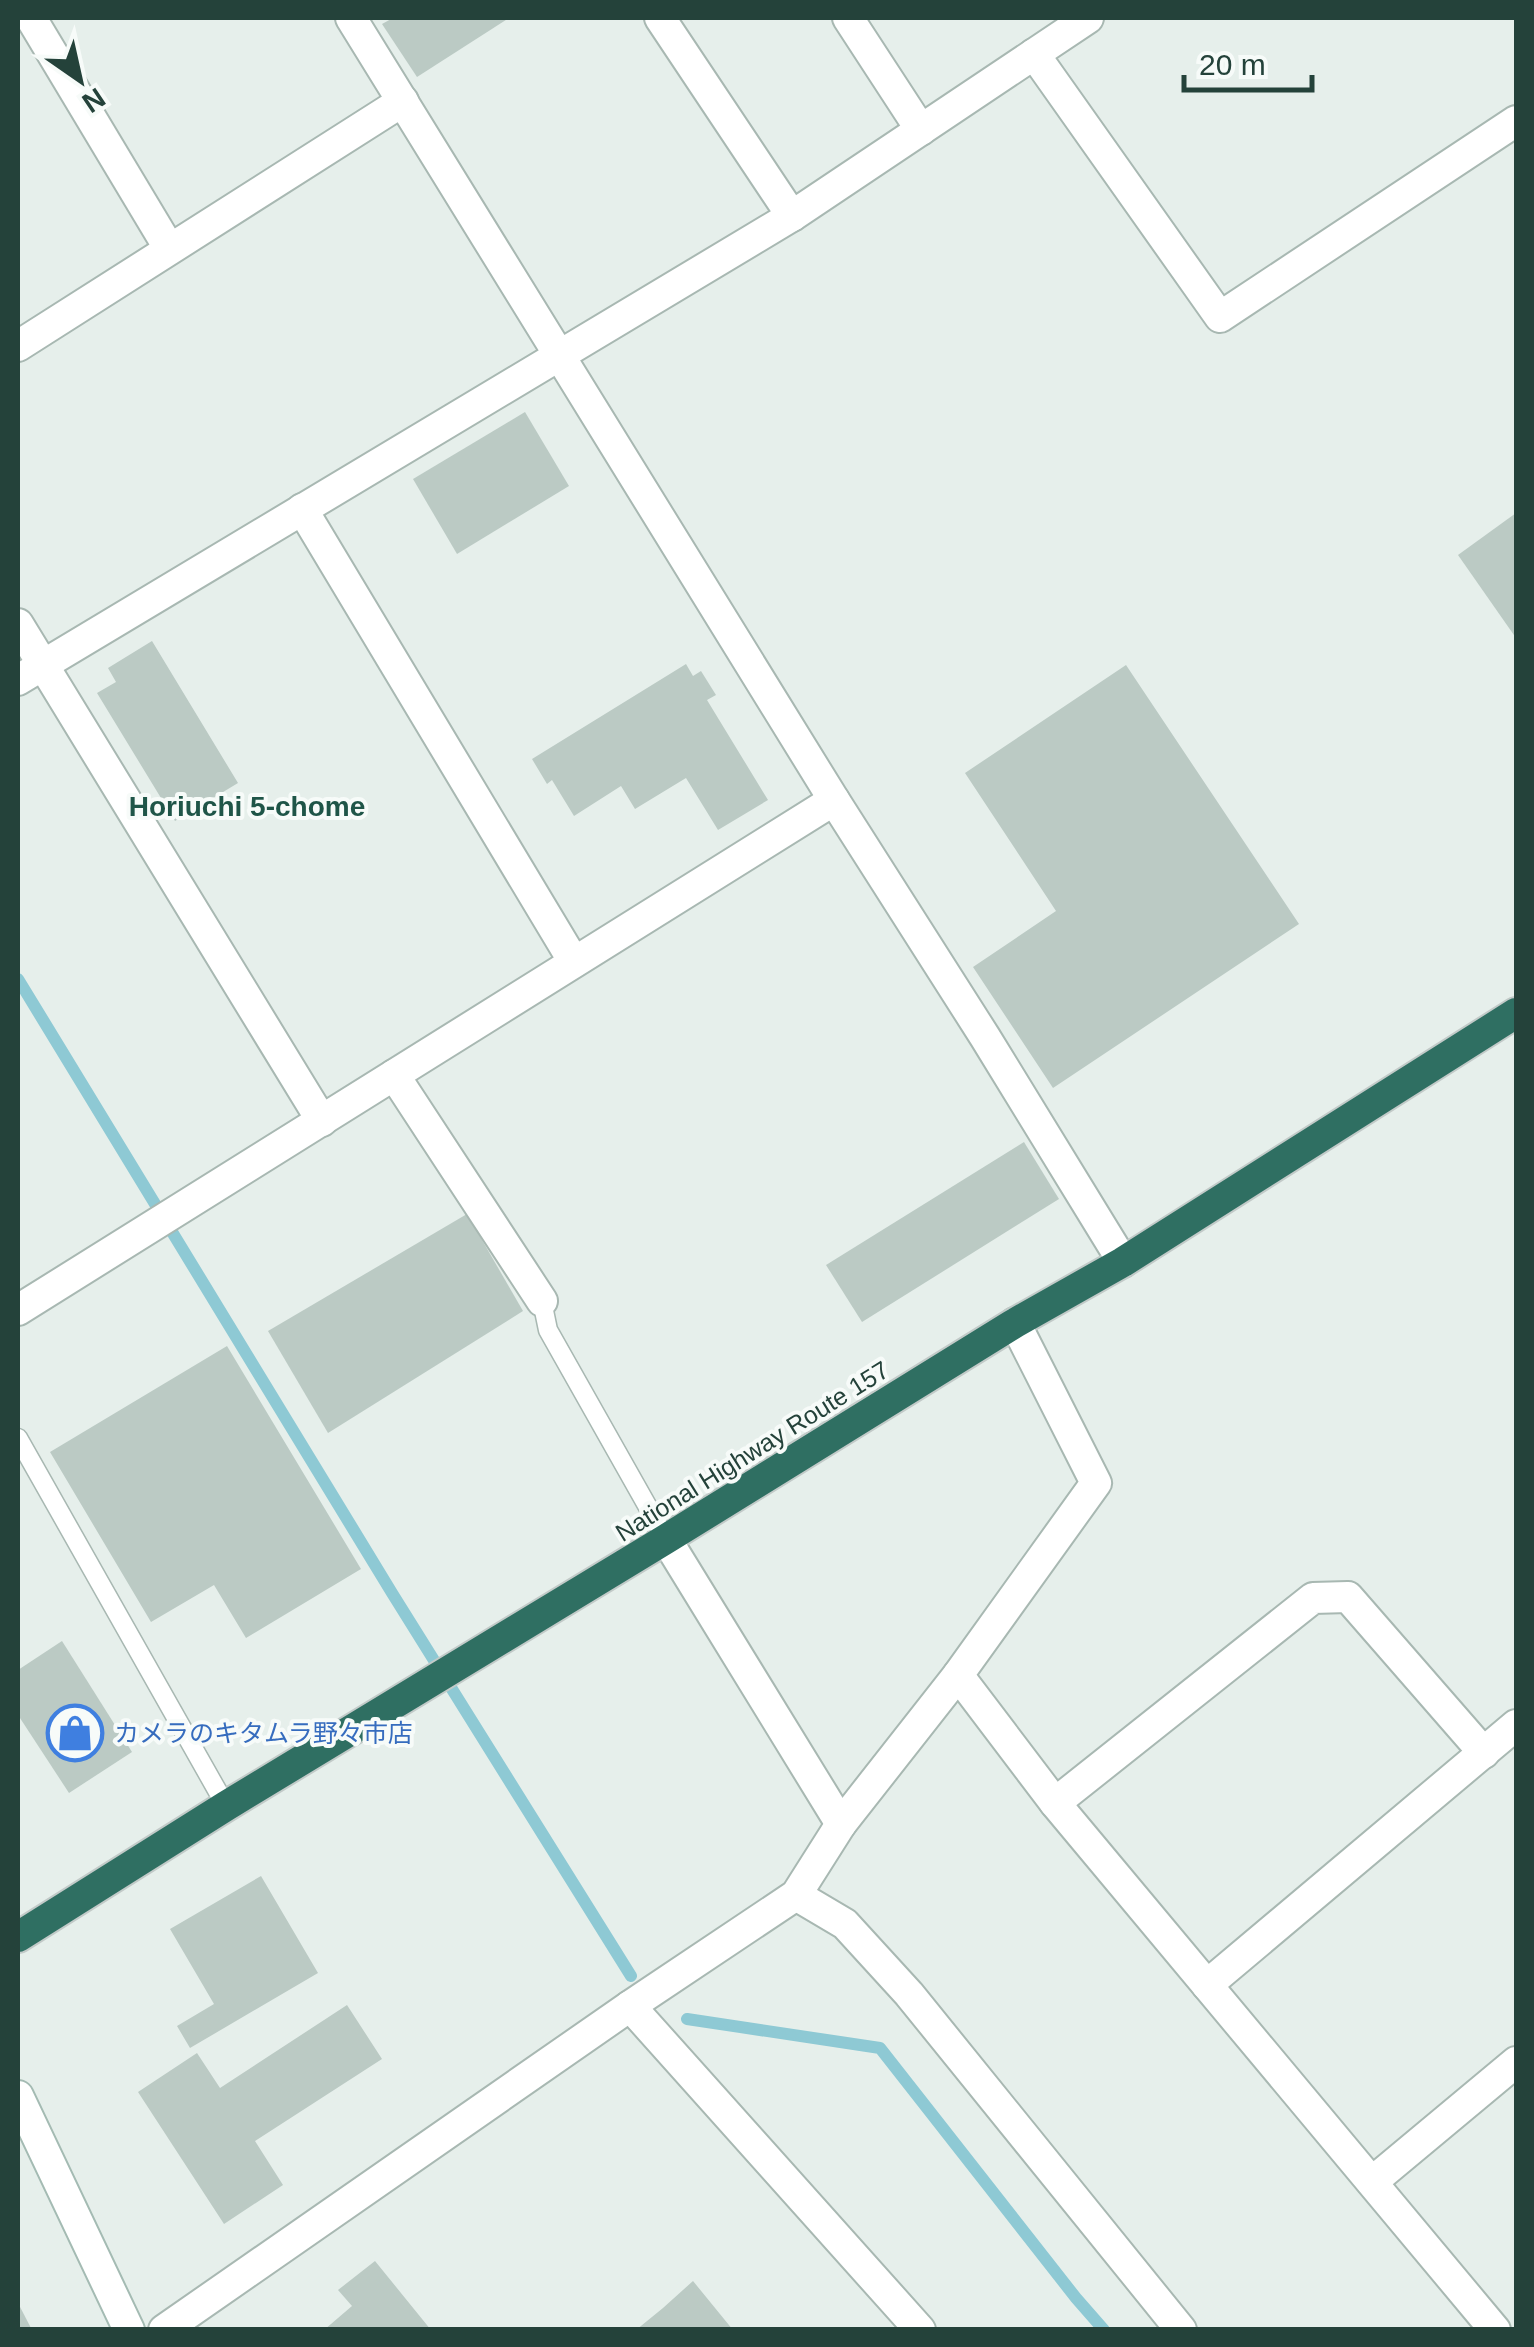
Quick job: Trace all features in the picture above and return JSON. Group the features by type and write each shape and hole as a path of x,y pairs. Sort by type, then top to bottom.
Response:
{"highway":[{"name":"National Highway Route 157","path":"18,1937 1015,1323 1122,1262 1516,1013"}],"street":[{"path":"31,18 169,248"},
{"path":"351,18 1122,1262"},
{"path":"660,18 792,216"},
{"path":"848,18 922,130"},
{"path":"30,672 792,216 1088,18"},
{"path":"1034,54 1220,316 1516,121"},
{"path":"18,346 402,101"},
{"path":"302,509 574,962"},
{"path":"18,624 30,672 322,1121"},
{"path":"18,1310 834,800"},
{"path":"394,1076 542,1302"},
{"path":"164,2330 630,2006 796,1896 841,1824 958,1675 1096,1483 1015,1323"},
{"path":"666,1539 841,1824"},
{"path":"1055,1803 1313,1598 1348,1597 1484,1753"},
{"path":"958,1675 1055,1803 1495,2330"},
{"path":"1207,1985 1516,1725"},
{"path":"796,1896 845,1924 909,1994 1181,2330"},
{"path":"630,2006 920,2330"},
{"path":"1372,2182 1516,2062"},
{"path":"18,2096 129,2330"}],"lane":[{"path":"542,1302 548,1330 666,1539"},
{"path":"18,1438 226,1806"}],"building":[{"path":"393,18 509,18 417,77 382,24"},
{"path":"525,412 569,486 457,554 413,479"},
{"path":"1516,513 1516,638 1458,555"},
{"path":"152,641 238,783 175,821 97,693 116,682 108,668"},
{"path":"686,664 693,676 701,671 716,695 707,700 768,800 718,830 686,778 635,809 621,786 574,816 552,780 547,784 532,759"},
{"path":"1126,665 1299,924 1053,1088 973,967 1056,911 965,773"},
{"path":"1024,1142 1059,1199 862,1322 826,1265"},
{"path":"467,1214 523,1311 328,1433 268,1331"},
{"path":"227,1346 361,1569 246,1638 214,1585 151,1622 50,1452"},
{"name":"カメラのキタムラ野々市店","path":"62,1641 132,1752 69,1793 18,1715 18,1670"},
{"path":"261,1876 318,1973 190,2048 177,2026 214,2004 170,1929"},
{"path":"347,2005 382,2059 255,2141 283,2185 224,2224 138,2092 197,2053 220,2088"},
{"path":"375,2261 431,2330 324,2330 352,2306 338,2290"},
{"path":"693,2281 733,2330 636,2330 663,2308"},
{"path":"18,2303 32,2330 18,2330"}],"waterway":[{"path":"18,979 631,1976"},
{"path":"687,2019 880,2048 1104,2330"}],"place":[{"name":"カメラのキタムラ野々市店","path":"75,1733"}],"district":[{"name":"Horiuchi 5-chome","path":"247,806"}]}
